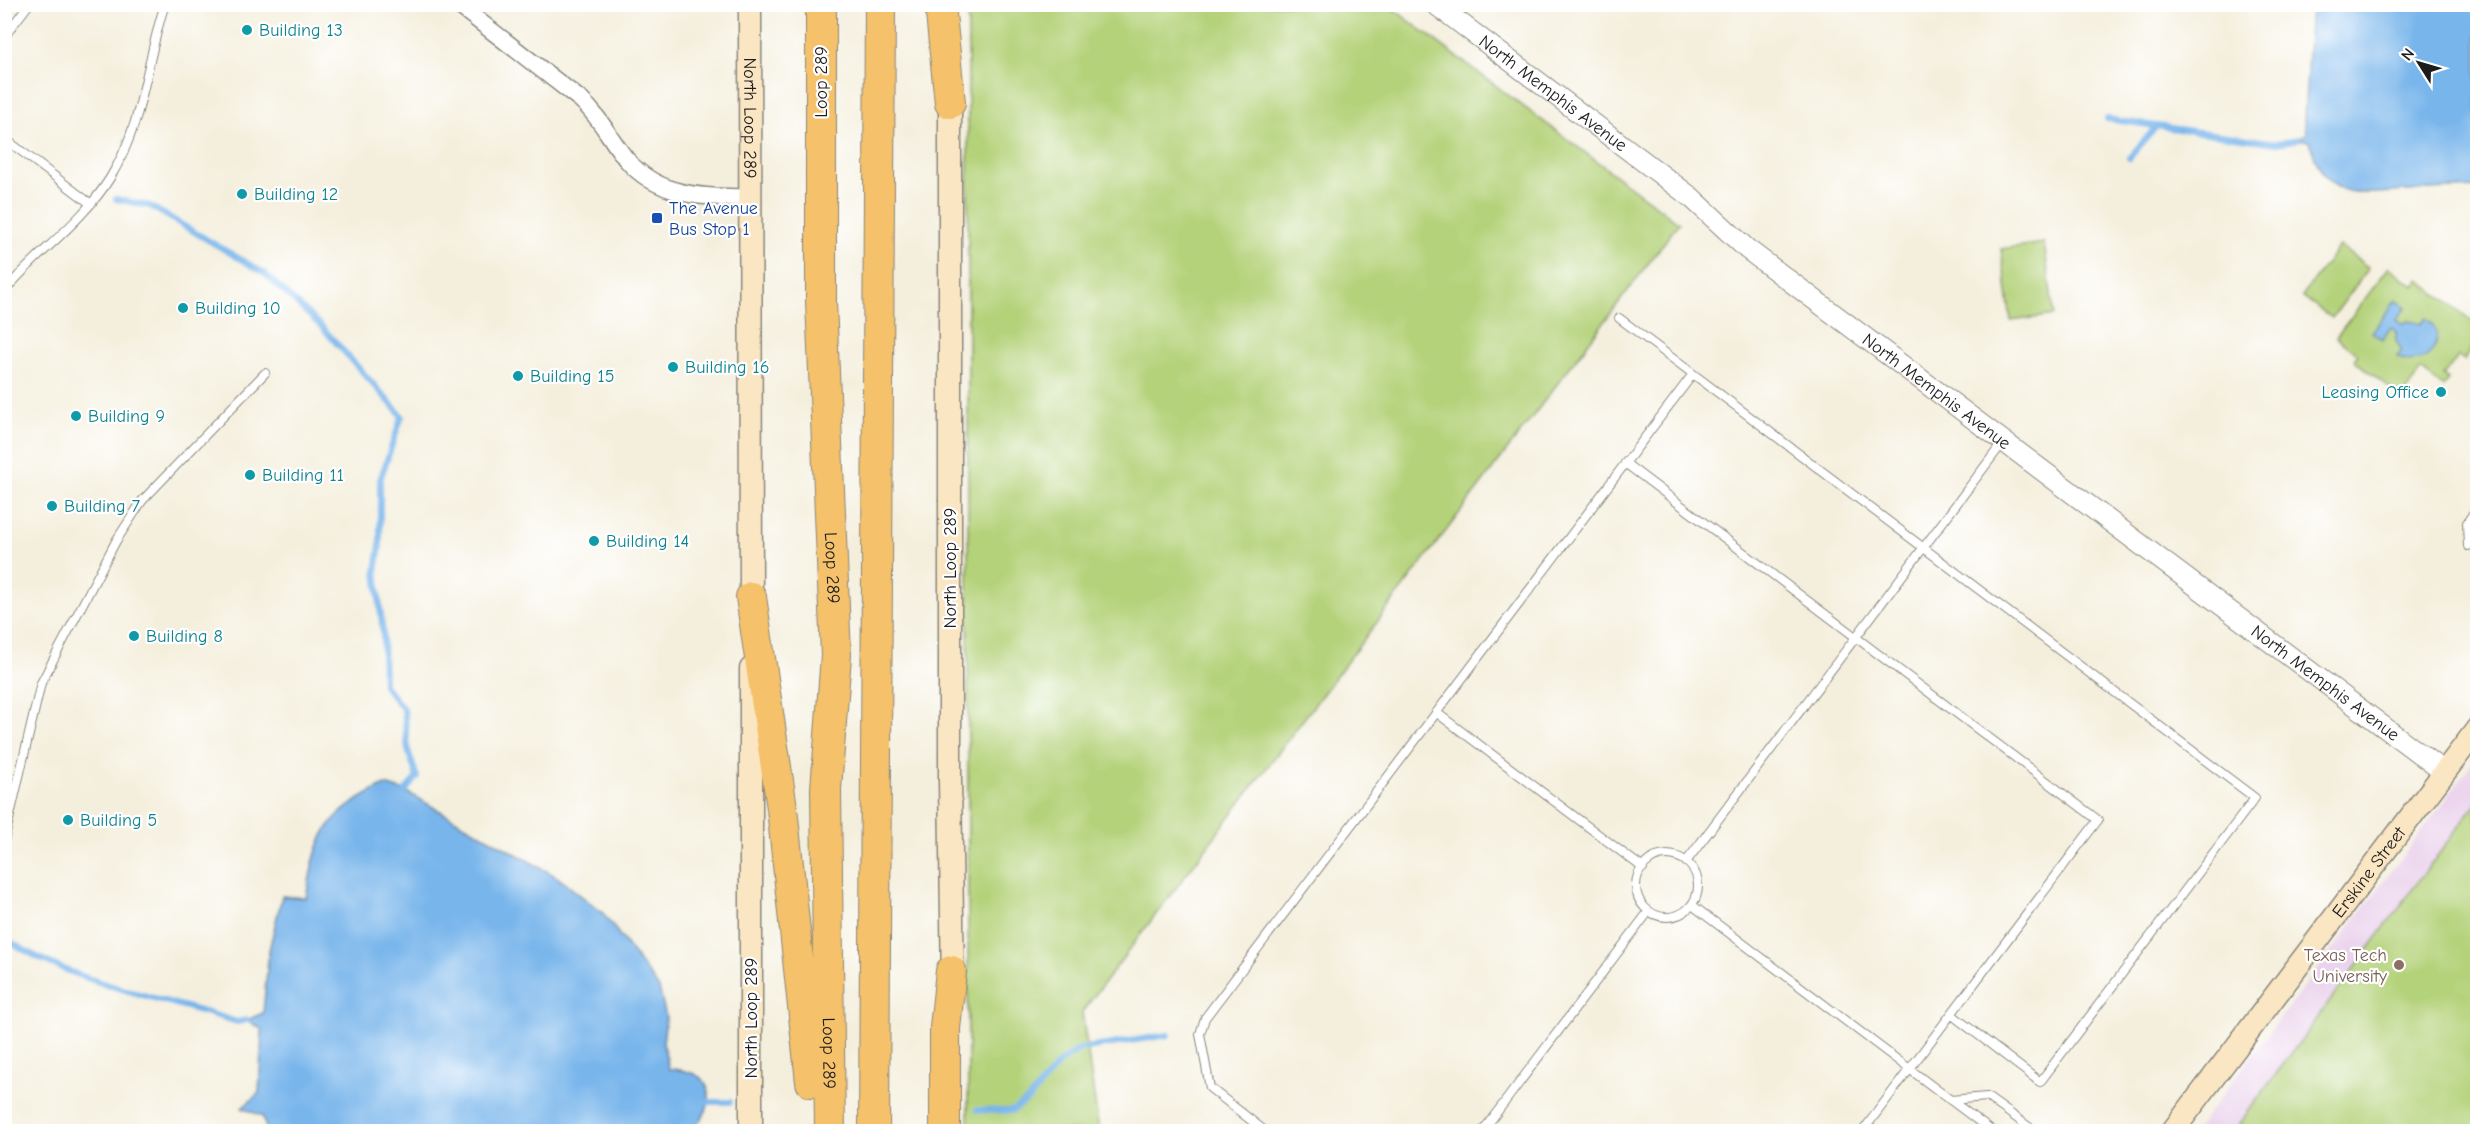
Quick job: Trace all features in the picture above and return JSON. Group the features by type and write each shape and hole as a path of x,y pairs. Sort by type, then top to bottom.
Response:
{"highway":[{"name":"Loop 289","path":"821,4 821,301 836,655 826,789 830,1131"},
{"path":"874,1131 880,4"},
{"path":"940,4 950,103"},
{"path":"751,597 780,797 795,924 811,1067 812,1131"},
{"path":"945,1131 945,1028 951,971"}],"main road":[{"name":"North Loop 289","path":"750,4 751,1131"},
{"name":"North Loop 289","path":"951,4 951,971 958,1028 959,1131"},
{"name":"Erskine Street","path":"2172,1131 2478,728"}],"street":[{"path":"458,4 575,94 592,110 627,159 660,185 675,192 711,198 750,197"},
{"name":"North Memphis Avenue","path":"1435,4 1692,198 1747,249 2444,772"}],"lane":[{"path":"4,37 29,4"},
{"path":"4,292 91,204 110,179 139,116 165,4"},
{"path":"4,138 91,204"},
{"path":"1619,318 2255,798 2040,1082 1951,1014"},
{"path":"4,841 41,682 116,541 142,501 265,373"},
{"path":"1266,1131 1210,1088 1200,1034 1201,1026 1693,374"},
{"path":"1686,862 2005,441"},
{"path":"1625,463 2098,820 1862,1131"},
{"path":"2468,546 2467,523 2478,506"},
{"path":"1437,713 1643,868"},
{"path":"1660,856 1673,856 1686,862 1697,879 1698,892 1692,905 1681,914 1668,917 1649,910 1640,900 1637,887 1643,868 1660,856"},
{"path":"1692,905 1993,1131"},
{"path":"1482,1131 1649,910"},
{"path":"1950,1100 1987,1097 2036,1131"}],"shaded area":[{"name":"Texas Tech University","path":"2477,756 2477,1131 2194,1132 2446,799"}],"green space":[{"path":"968,5 1388,5 1679,223 1082,1012 1099,1131 968,1131"},
{"path":"2044,243 2054,315 2011,321 2001,249"},
{"path":"2339,246 2369,268 2332,318 2302,296"},
{"path":"2389,267 2414,286 2419,280 2477,325 2477,341 2464,360 2458,356 2443,376 2448,380 2443,387 2421,370 2401,397 2354,360 2358,354 2336,337"},
{"name":"Texas Tech University","path":"2477,802 2477,1131 2234,1131"}],"water":[{"path":"2311,5 2477,5 2477,188 2358,193 2333,184 2324,175 2316,161 2310,141 2298,139 2306,133 2304,119"},
{"path":"2396,300 2406,307 2396,320 2401,324 2409,321 2421,324 2426,318 2433,326 2437,335 2436,343 2426,357 2408,360 2397,357 2402,350 2396,341 2396,331 2391,327 2382,340 2372,332"},
{"path":"385,785 405,791 557,877 603,913 659,988 666,1017 663,1043 669,1069 697,1075 707,1086 708,1104 703,1117 697,1124 688,1131 267,1131 262,1116 242,1108 259,1093 262,1030 247,1020 263,1013 269,950 282,896 306,898 314,858 327,829 348,806"}],"waterway":[{"path":"2107,119 2277,143 2298,139"},
{"path":"2129,158 2157,126"},
{"path":"116,199 150,206 264,273 321,326 402,416 380,480 380,545 376,571 383,634 384,685 404,710 408,750 417,777 405,791"},
{"path":"4,938 31,954 88,978 237,1022 247,1020"},
{"path":"977,1110 1012,1111 1029,1099 1060,1062 1080,1049 1168,1035"},
{"path":"707,1102 730,1102"}],"place":[{"name":"Building 13","path":"247,30"},
{"name":"Building 12","path":"242,194"},
{"name":"The Avenue Bus Stop 1","path":"657,218"},
{"name":"Building 10","path":"183,308"},
{"name":"Building 16","path":"673,367"},
{"name":"Building 15","path":"518,376"},
{"name":"Leasing Office","path":"2441,392"},
{"name":"Building 9","path":"76,416"},
{"name":"Building 11","path":"250,475"},
{"name":"Building 7","path":"52,506"},
{"name":"Building 14","path":"594,541"},
{"name":"Building 8","path":"134,636"},
{"name":"Building 5","path":"68,820"},
{"name":"Texas Tech University","path":"2399,965"}]}
